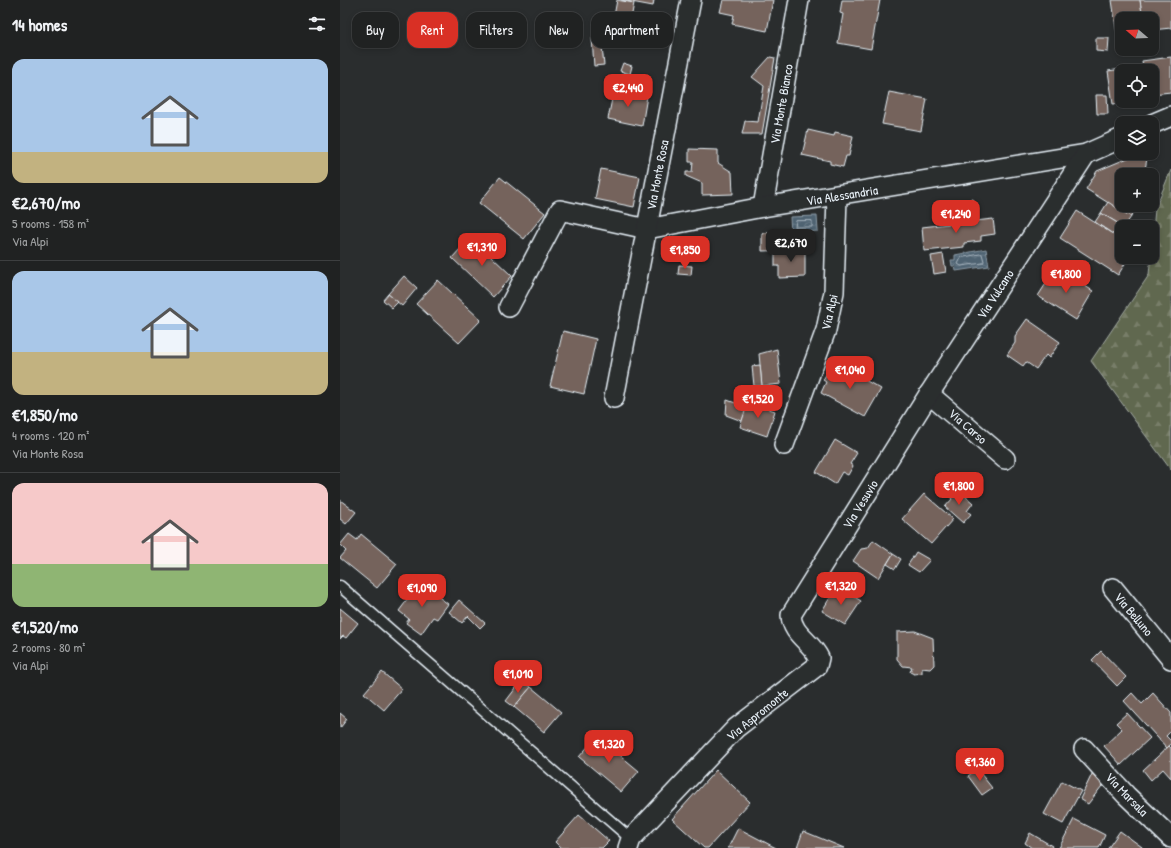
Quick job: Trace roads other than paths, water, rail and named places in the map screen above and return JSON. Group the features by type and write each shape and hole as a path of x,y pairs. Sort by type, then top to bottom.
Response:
{"street":[{"name":"Via Monte Rosa","path":"614,398 691,0"},
{"name":"Via Monte Bianco","path":"763,207 799,0"},
{"path":"1159,121 1171,116"},
{"name":"Via Alessandria","path":"509,307 560,210 647,229 763,207 1086,154 1115,141"},
{"name":"Via Vulcano","path":"929,394 1086,154"},
{"name":"Via Alpi","path":"784,445 826,330 834,292 837,196"},
{"name":"Via Carso","path":"929,394 1006,459"},
{"name":"Via Vesuvio","path":"791,615 929,394"},
{"name":"Via Belluno","path":"1113,588 1171,659"},
{"name":"Via Aspromonte","path":"630,843 736,728 817,666 819,658 815,649 792,625 791,615"},
{"name":"Via Marsala","path":"1084,750 1126,795 1171,838"}],"lane":[{"path":"340,586 630,843"}],"water":[{"path":"817,216 818,231 791,233 790,217"},
{"path":"986,249 989,266 956,271 955,266 952,266 951,260 955,260 955,255"}]}
